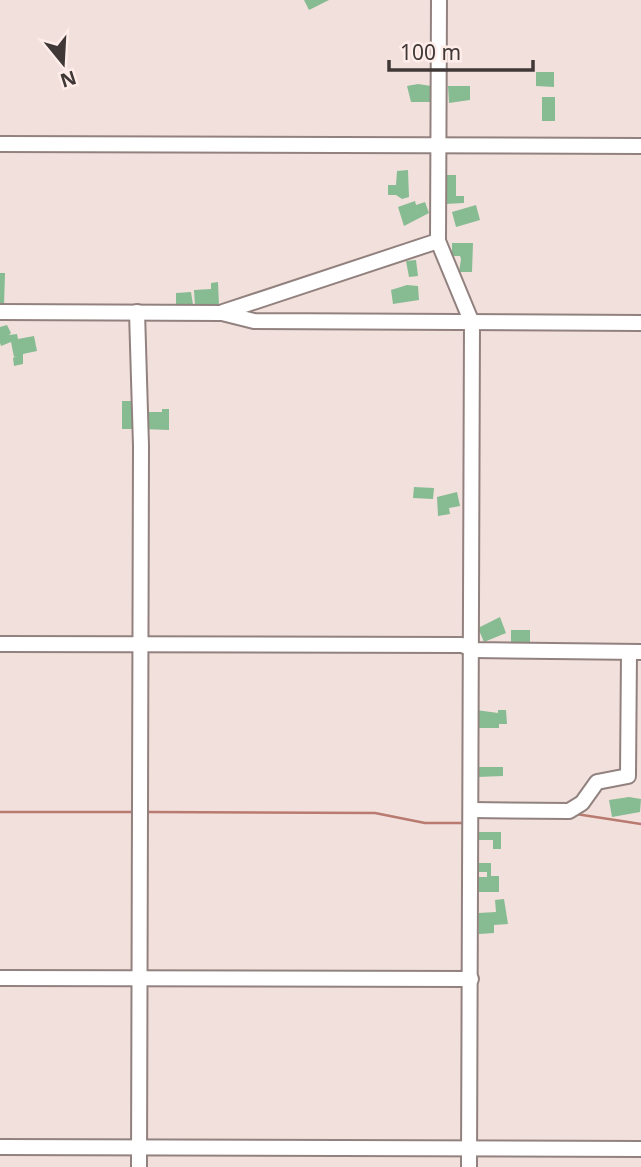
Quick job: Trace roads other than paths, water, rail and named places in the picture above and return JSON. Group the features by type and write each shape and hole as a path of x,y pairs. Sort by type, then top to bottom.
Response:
{"street":[{"path":"439,0 438,241 472,323 469,1167"},
{"path":"0,144 641,146"},
{"path":"222,313 438,241"},
{"path":"0,312 222,313 254,321 641,323"},
{"path":"137,312 141,446 139,1167"},
{"path":"0,644 462,645 470,649 635,652 628,776 597,782 582,803 569,811 471,810"},
{"path":"0,978 471,979"},
{"path":"0,1147 139,1143 641,1149"}],"waterway":[{"path":"0,812 131,812"},
{"path":"148,812 375,813 425,823 462,823"},
{"path":"576,814 641,824"}]}
